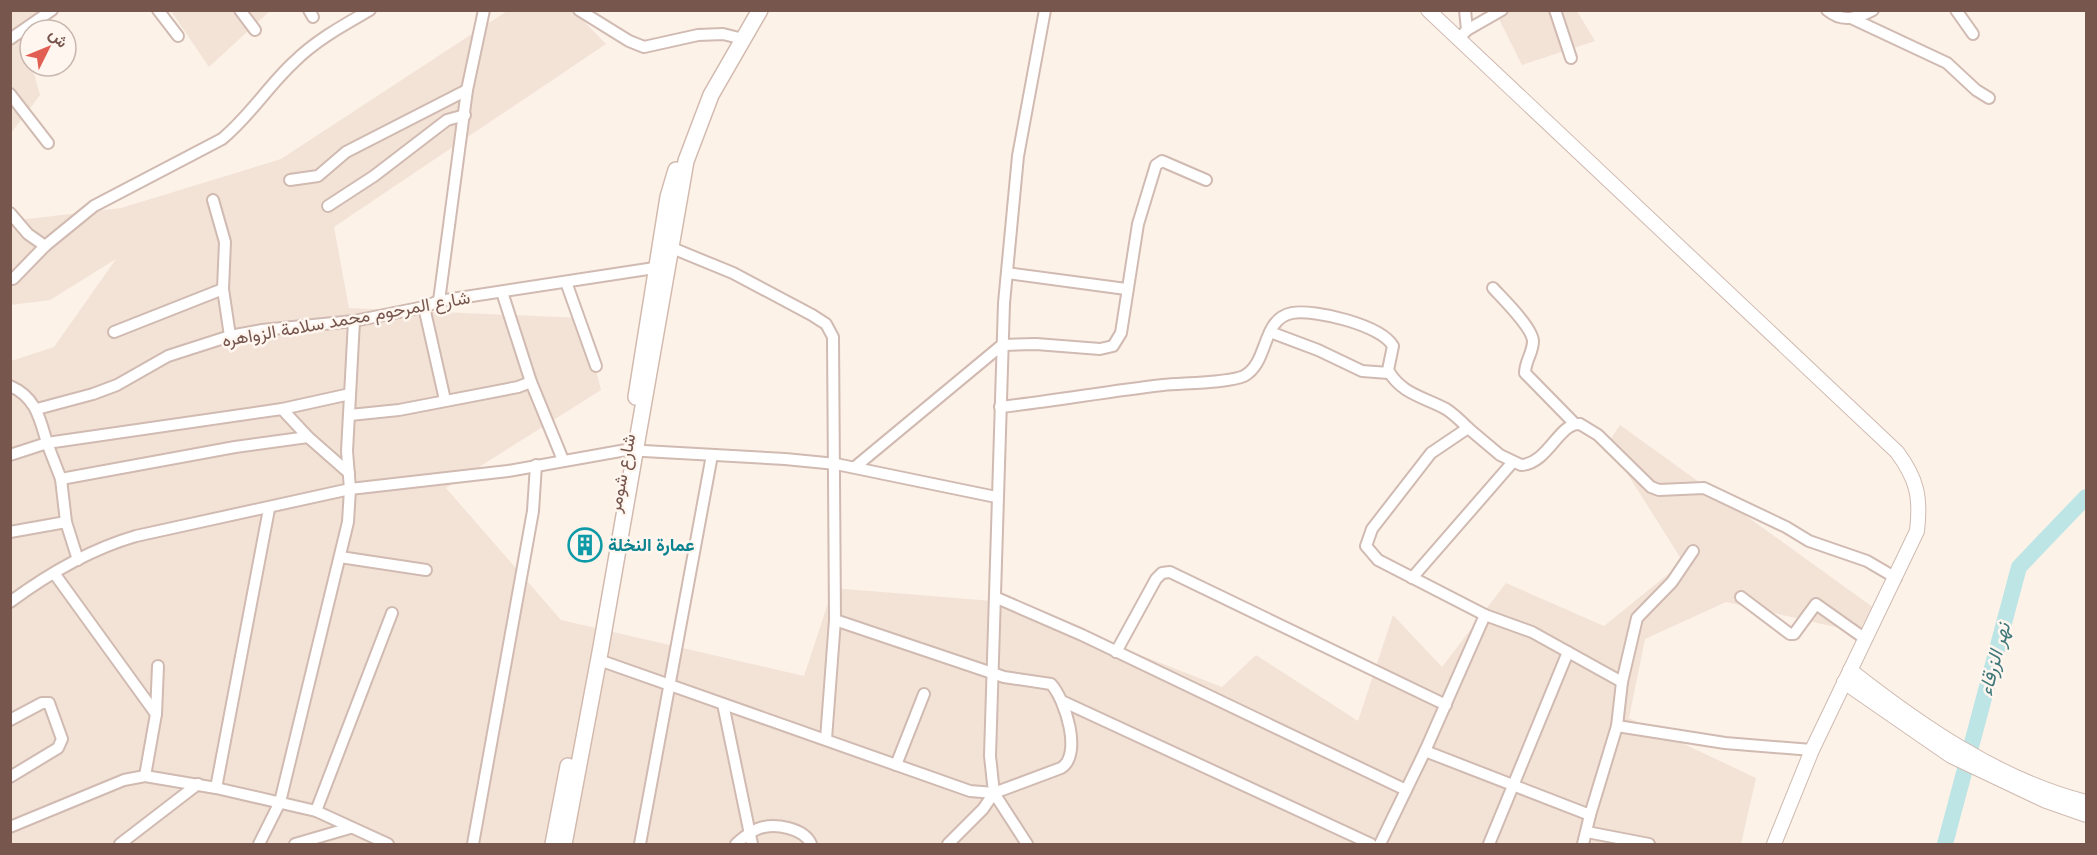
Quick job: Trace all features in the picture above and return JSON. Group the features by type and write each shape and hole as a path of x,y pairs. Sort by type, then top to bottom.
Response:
{"main road":[{"name":"شارع شومر","path":"553,844 630,451 662,267 672,178 692,141 711,95 760,10"},
{"name":"شارع شومر","path":"662,267 672,248 692,141"},
{"name":"شارع شومر","path":"564,844 599,660 630,451"}],"street":[{"path":"12,36 52,10"},
{"path":"158,10 178,36"},
{"path":"240,10 255,30"},
{"path":"13,279 45,246 94,206 222,139 239,125 296,60 326,36 370,10"},
{"path":"438,301 467,90 484,10"},
{"path":"579,10 629,41 644,46 698,35 723,34 743,39"},
{"path":"1027,844 994,793 990,756 997,598 996,497 1007,273 1018,156 1045,10"},
{"path":"1428,10 1463,34 1897,452 1910,469 1920,506 1917,531 1812,750 1774,844"},
{"path":"1463,34 1466,10"},
{"path":"1463,34 1502,10"},
{"path":"1555,10 1571,58"},
{"path":"1827,10 1838,17 1851,18 1947,63 1976,90 1989,98"},
{"path":"1851,18 1873,10"},
{"path":"1956,10 1972,34"},
{"path":"290,180 318,176 346,152 467,90"},
{"path":"10,94 48,142"},
{"path":"328,206 374,176 447,120 465,115"},
{"path":"855,467 1002,345 1020,343 1110,348 1116,344 1121,333 1126,289 1138,224 1156,165 1162,161 1171,163 1206,180"},
{"path":"213,200 225,242 223,289 230,336"},
{"path":"10,213 28,234 45,246"},
{"path":"672,248 733,273 826,324 833,338 836,465 835,620 826,739"},
{"name":"شارع المرحوم محمد سلامة الزواهره","path":"37,409 117,385 168,356 230,336 262,330 354,321 424,307 438,301 662,267"},
{"path":"1007,273 1126,289"},
{"path":"566,282 596,366"},
{"path":"1493,288 1531,334 1532,347 1525,363 1525,373 1574,423 1598,435 1651,487 1659,490 1704,488 1786,527 1809,541 1857,557 1896,578"},
{"path":"114,332 223,289"},
{"path":"502,292 531,382 563,459"},
{"path":"424,307 445,400"},
{"path":"1000,407 1160,385 1240,378 1255,366 1270,332 1280,318 1294,313 1351,321 1391,342 1393,351 1389,373"},
{"path":"259,844 280,802 348,522 351,489 347,451 354,321"},
{"path":"1270,332 1326,353 1362,371 1389,373 1410,394 1449,411 1512,463 1530,465 1535,462 1574,423"},
{"path":"350,415 399,410 518,387 531,382"},
{"path":"10,386 28,397 37,409 61,479 66,522 78,560"},
{"path":"10,455 47,443 282,409 351,394"},
{"path":"282,409 308,437 349,473"},
{"path":"1468,428 1431,453 1368,536 1366,546 1373,557 1412,578 1485,615 1532,632 1622,682"},
{"path":"61,479 235,447 308,437"},
{"path":"10,602 78,560 108,545 136,536 269,509 351,489 630,451 785,459 855,467 996,497"},
{"path":"640,844 712,455"},
{"path":"1412,578 1512,463"},
{"path":"473,844 534,511 536,465"},
{"path":"216,788 269,509"},
{"path":"10,532 66,522"},
{"path":"1584,844 1590,815 1617,726 1622,682 1637,618 1672,582 1693,551"},
{"path":"340,556 426,570"},
{"path":"1116,652 1156,579 1162,573 1170,572 1446,705"},
{"path":"54,573 156,714"},
{"path":"1741,597 1790,634 1796,633 1816,604 1864,638"},
{"path":"997,598 1406,790"},
{"path":"316,811 392,613"},
{"path":"1384,843 1485,615"},
{"path":"599,660 970,791 994,793 1061,768 1069,761 1072,751 1064,702 1056,690 1045,681 1018,680 993,673 835,620"},
{"path":"1489,844 1568,652"},
{"path":"145,776 156,714 158,666"},
{"path":"1847,676 1952,750 2046,801 2086,815"},
{"path":"896,765 924,694"},
{"path":"1064,702 1371,844"},
{"path":"10,720 42,703 49,703 62,739 58,748 10,777"},
{"path":"723,704 752,844"},
{"path":"1617,726 1737,744 1812,750"},
{"path":"1425,751 1590,815"},
{"path":"1983,766 2086,802"},
{"path":"11,827 124,780 145,776 198,784 316,811 388,844"},
{"path":"120,844 198,784"},
{"path":"948,844 983,809 994,793"},
{"path":"736,844 750,832 764,827 782,827 805,836 811,844"},
{"path":"294,844 350,828"},
{"path":"1587,832 1649,844"}],"shaded area":[{"path":"11,11 50,11 39,18 18,18 18,78 35,78 40,95 11,133"},
{"path":"171,11 270,11 209,67"},
{"path":"507,11 574,11 606,44 334,227 349,308 583,318 601,390 446,488 561,620 804,676 833,588 1005,602 1222,687 1256,655 1358,721 1393,615 1442,667 1506,583 1604,626 1683,562 1608,443 1620,425 1874,608 1866,634 1726,602 1645,639 1629,718 1756,778 1741,844 11,844 11,361 54,347 116,259 50,300 11,305 10,221 121,208 281,159"},
{"path":"1495,11 1577,11 1595,41 1522,65"}],"waterway":[{"name":"نهر الزرقاء","path":"1945,844 2019,567 2086,497"}],"place":[{"name":"عمارة النخلة","path":"585,545"}]}
